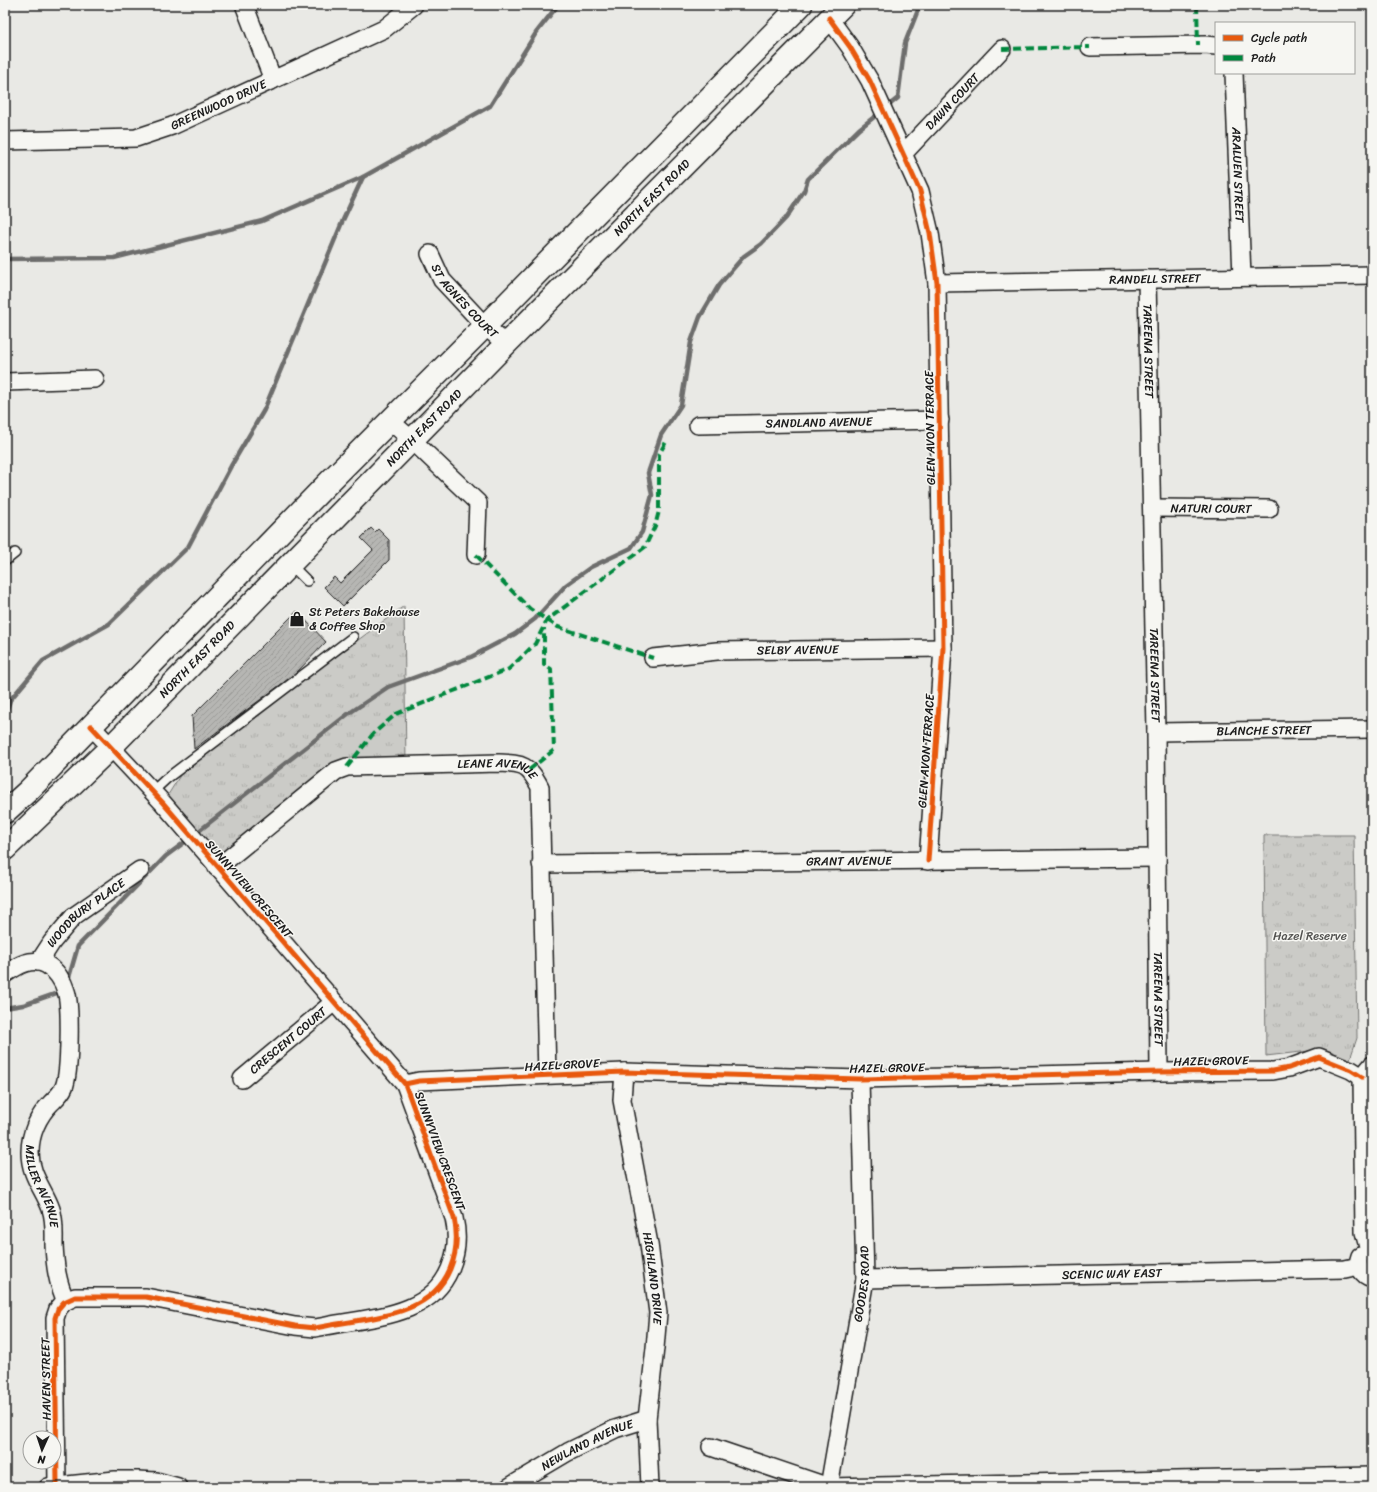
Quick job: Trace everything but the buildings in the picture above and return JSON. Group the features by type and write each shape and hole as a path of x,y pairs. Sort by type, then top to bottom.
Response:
{"main road":[{"path":"5,812 29,790 800,5"},
{"path":"770,35 833,10"},
{"name":"NORTH EAST ROAD","path":"5,850 111,747 833,10"}],"street":[{"name":"GREENWOOD DRIVE","path":"5,141 136,138 172,126 384,29 414,5"},
{"path":"245,7 273,80"},
{"name":"GLEN AVON TERRACE","path":"833,10 850,47 870,81 920,192 930,233 937,283 943,648 928,861"},
{"path":"1090,48 1215,46"},
{"name":"DAWN COURT","path":"903,154 1002,49"},
{"name":"ARALUEN STREET","path":"1234,74 1242,277"},
{"name":"ST AGNES COURT","path":"430,254 442,280 485,326 506,344"},
{"name":"RANDELL STREET","path":"937,283 1372,275"},
{"name":"TAREENA STREET","path":"1147,279 1156,732 1159,1072"},
{"path":"5,382 95,380"},
{"name":"SANDLAND AVENUE","path":"698,425 940,420"},
{"path":"390,421 478,503 476,555"},
{"name":"NATURI COURT","path":"1152,508 1269,509"},
{"name":"SELBY AVENUE","path":"653,658 717,651 943,648"},
{"name":"SUNNYVIEW CRESCENT","path":"66,1301 80,1297 150,1297 280,1324 315,1328 388,1315 421,1303 437,1289 449,1272 455,1252 457,1233 454,1218 405,1084 152,792 91,726"},
{"name":"BLANCHE STREET","path":"1156,732 1372,728"},
{"name":"LEANE AVENUE","path":"217,868 336,771 347,767 499,763 518,764 529,770 540,787 547,1075"},
{"name":"GRANT AVENUE","path":"541,864 1157,858"},
{"name":"WOODBURY PLACE","path":"39,962 52,942 74,916 140,870"},
{"path":"5,974 30,961 39,962"},
{"name":"MILLER AVENUE","path":"39,962 49,966 65,986 68,1001 69,1027 67,1079 63,1090 44,1111 36,1126 32,1138 30,1154 33,1172 53,1213 57,1275 60,1288 66,1301"},
{"name":"CRESCENT COURT","path":"242,1079 334,1002"},
{"name":"HAZEL GROVE","path":"405,1084 419,1081 624,1072 860,1079 1159,1072 1273,1071 1289,1068 1319,1057 1351,1070 1367,1071"},
{"path":"1367,1071 1364,1232 1370,1247 1362,1252 1359,1259 1359,1266 1364,1274 1372,1278"},
{"name":"HIGHLAND DRIVE","path":"624,1072 622,1100 649,1244 658,1313 647,1419 650,1487"},
{"name":"GOODES ROAD","path":"829,1487 865,1279 860,1079"},
{"name":"SCENIC WAY EAST","path":"865,1279 1345,1269 1359,1266"},
{"name":"HAVEN STREET","path":"53,1486 55,1318 58,1309 66,1301"},
{"name":"NEWLAND AVENUE","path":"509,1487 568,1452 615,1429 647,1419"},
{"path":"711,1447 829,1487 1372,1476"},
{"path":"53,1486 138,1480 178,1487"}],"lane":[{"path":"5,561 16,553"},
{"path":"290,564 307,581"},
{"path":"152,792 166,779 353,637"}],"green space":[{"path":"404,606 406,765 347,767 217,868 163,803 184,769"},
{"name":"Hazel Reserve","path":"1264,835 1354,835 1357,1038 1349,1062 1318,1050 1266,1056"}],"waterway":[{"path":"5,259 114,258 262,221 363,177 490,106 536,33 558,5"},
{"path":"195,834 348,714 388,687 471,657 515,634 535,619 566,585 591,567 631,548 642,532 652,495 648,473 661,435 681,405 691,342 700,317 719,285 744,256 761,244 786,218 804,191 808,179 859,129 898,98 905,43 920,5"},
{"path":"5,716 10,700 43,661 109,624 188,547 231,466 264,410 343,220 363,177"},
{"path":"67,982 78,946 166,856 189,839"},
{"path":"5,1008 23,1005 60,992 61,990"}],"marked path":[{"path":"1197,5 1198,45"},
{"path":"1002,49 1090,47"},
{"path":"347,767 373,734 396,714 509,669 535,644 547,620 645,547 655,526 659,511 659,454 666,442"},
{"path":"476,555 530,609 558,627 653,658"},
{"path":"529,770 554,750 551,669 544,665 544,628"}],"cycle path":[{"path":"829,18 850,47 870,81 920,191 930,233 937,283 943,648 928,861"},
{"path":"57,1485 55,1318 58,1309 64,1302 75,1297 146,1297 295,1326 315,1328 380,1317 414,1306 429,1297 441,1285 450,1269 456,1244 454,1218 405,1084 163,803 91,726"},
{"path":"405,1084 419,1081 624,1072 860,1079 1159,1072 1273,1071 1289,1068 1319,1057 1351,1070 1362,1077"}],"place":[{"name":"St Peters Bakehouse & Coffee Shop","path":"297,619"}]}
